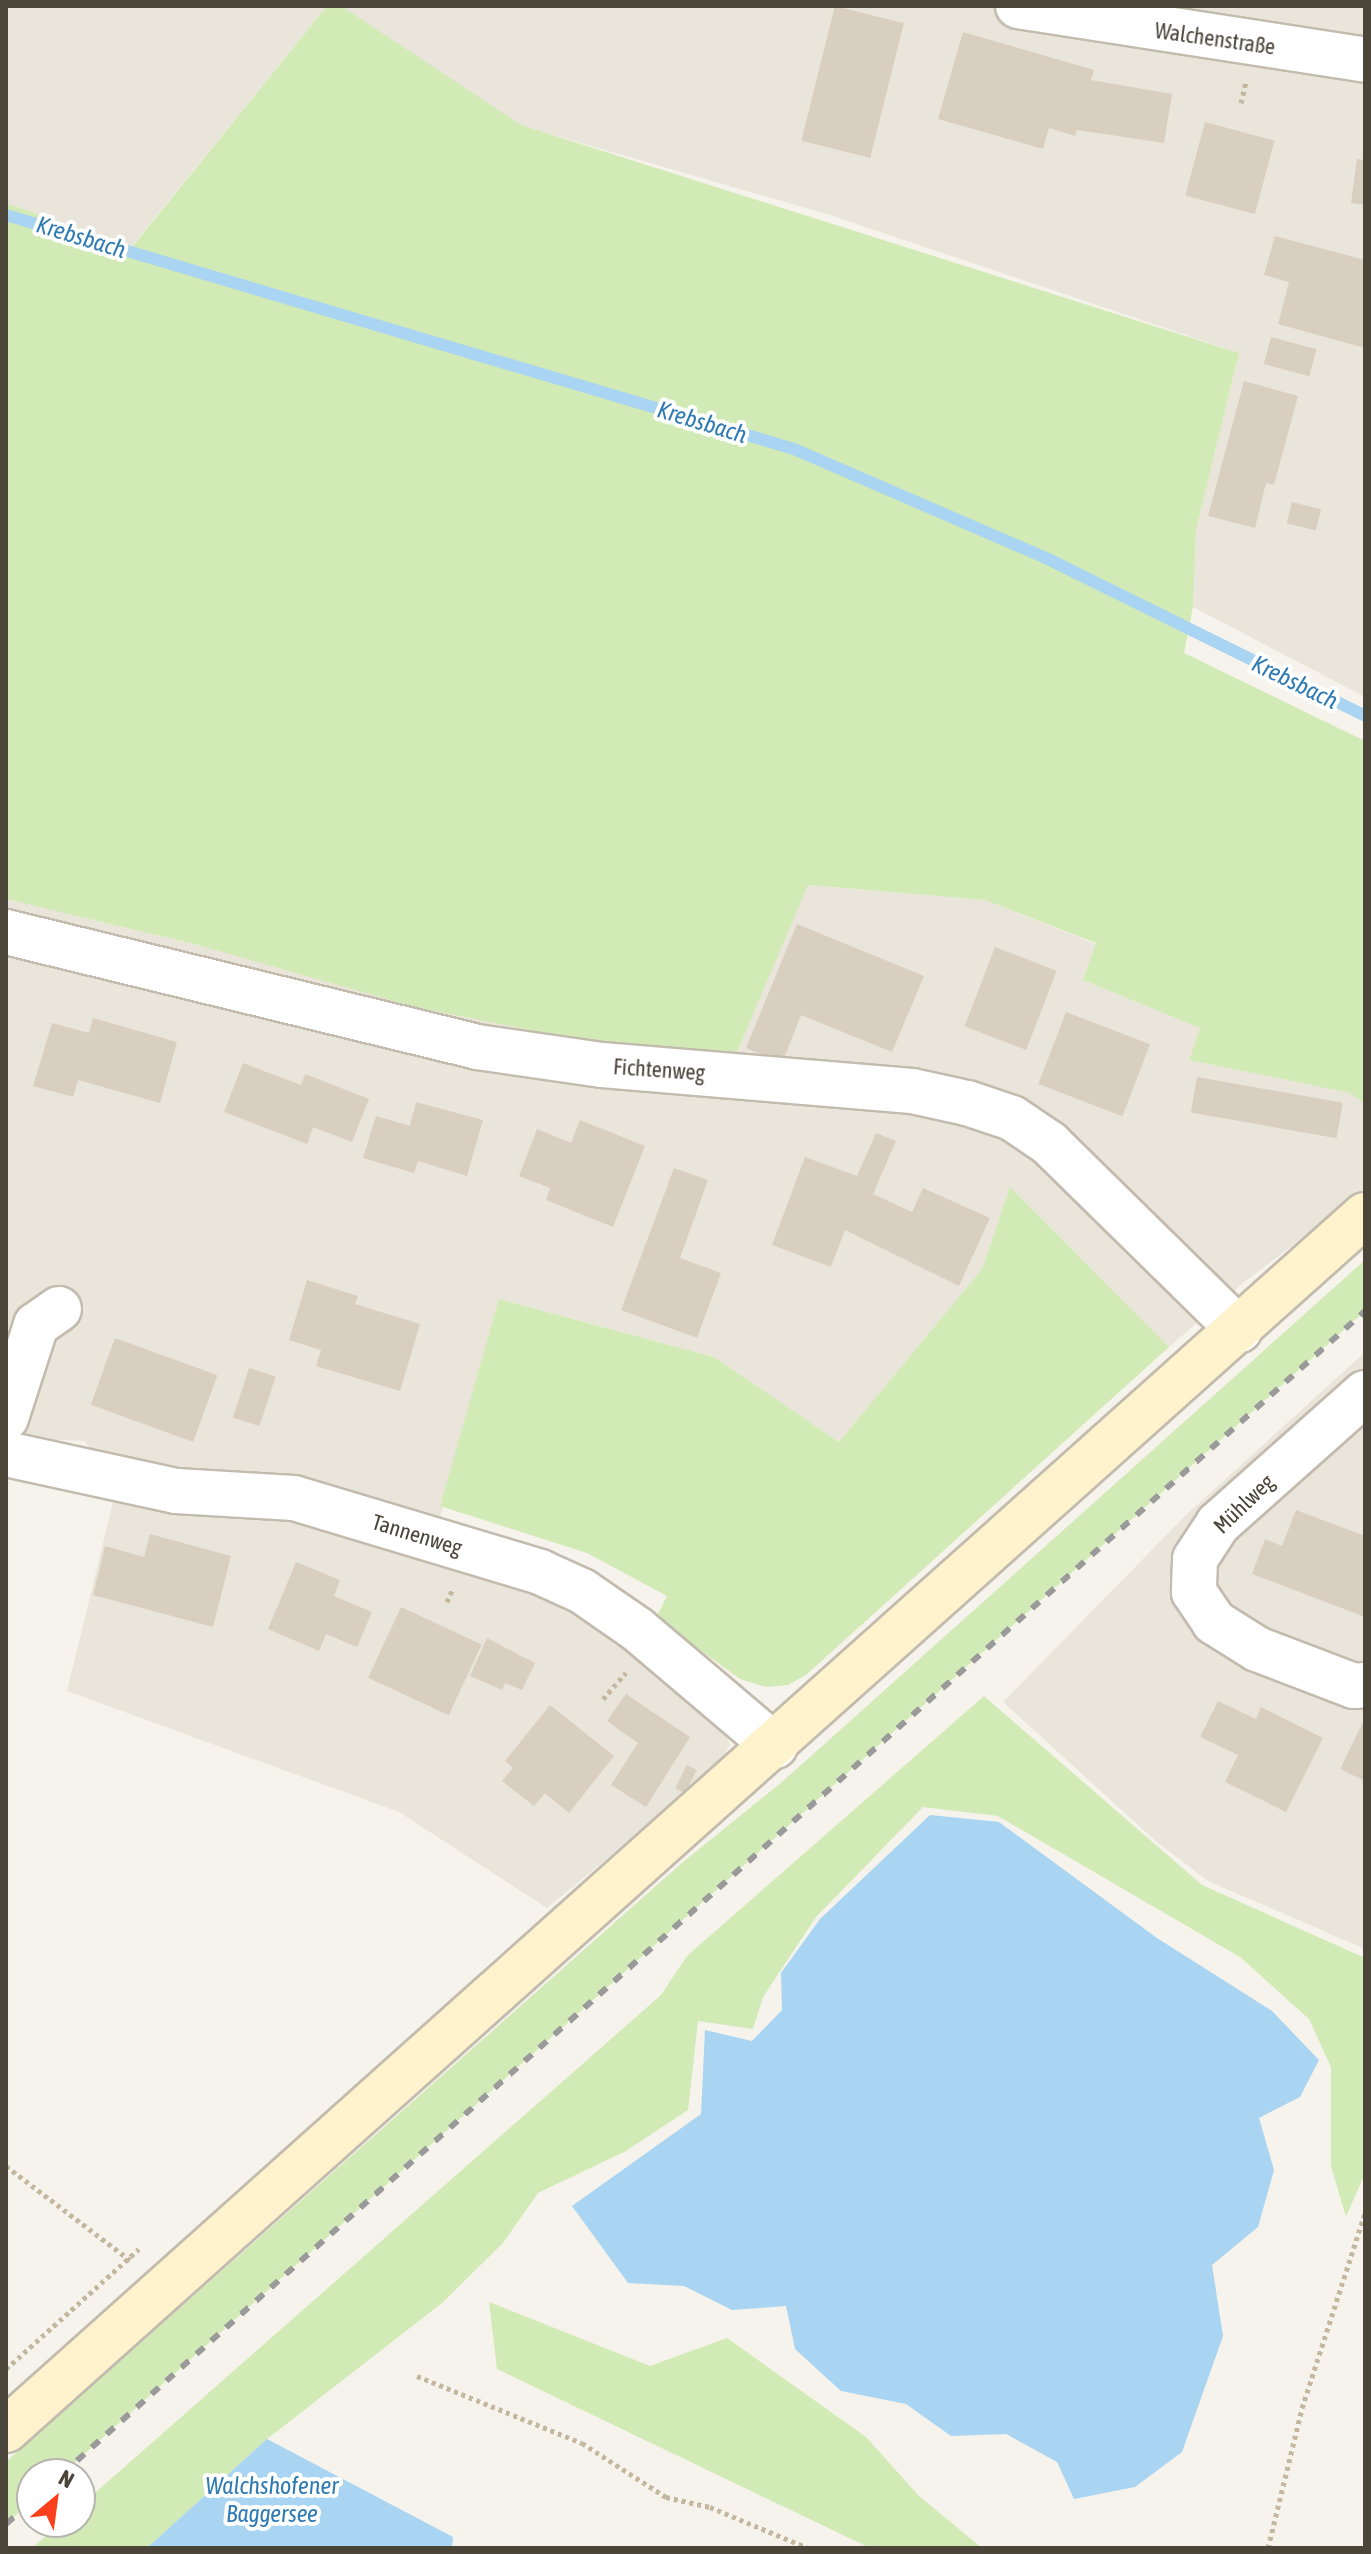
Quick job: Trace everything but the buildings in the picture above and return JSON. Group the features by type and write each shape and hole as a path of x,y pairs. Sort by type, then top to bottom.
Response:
{"street":[{"name":"Walchenstraße","path":"1018,6 1365,60"},
{"name":"Fichtenweg","path":"6,932 477,1047 602,1065 912,1091 967,1103 1012,1118 1049,1143 1239,1330"},
{"path":"6,2430 775,1746 1365,1215"},
{"path":"6,1418 36,1325 59,1309"},
{"name":"Mühlweg","path":"1365,1393 1218,1524 1195,1559 1194,1592 1214,1622 1257,1649 1354,1686 1365,1685"},
{"name":"Tannenweg","path":"6,1454 176,1491 294,1498 540,1572 582,1591 637,1629 775,1746"}],"path":[{"path":"6,2166 123,2254"},
{"path":"1268,2548 1302,2408 1365,2213"},
{"path":"417,2376 582,2443 666,2497 710,2507 808,2548"}],"shaded area":[{"path":"6,6 327,6 131,247 6,203"},
{"path":"340,6 1365,7 1365,697 1193,607 1196,530 1239,353 830,215 494,118"},
{"path":"808,885 985,900 1096,944 1083,980 1200,1028 1189,1060 1351,1093 1365,1104 1365,1190 1243,1283 1169,1347 1010,1187 982,1269 839,1442 714,1357 500,1299 430,1554 574,1608 715,1713 730,1745 713,1772 547,1908 399,1812 67,1691 115,1494 85,1441 6,1438 6,899 198,945"},
{"path":"1365,1352 1365,1949 1208,1881 1158,1843 1003,1702 1186,1515"}],"green space":[{"path":"327,6 341,6 521,125 1239,353 1196,530 1193,607 1184,653 1365,741 1365,1104 1350,1093 1189,1060 1200,1028 1083,980 1096,943 985,900 808,885 737,1052 615,1047 415,1007 198,945 6,899 6,203 132,247"},
{"path":"1010,1187 1169,1347 806,1675 788,1685 766,1687 740,1679 656,1618 667,1596 587,1553 440,1506 499,1299 714,1357 839,1442 982,1269"},
{"path":"1365,1260 1365,1311 80,2458 16,2458 16,2515 6,2524 6,2462 683,1862 782,1782"},
{"path":"984,1696 1202,1885 1365,1958 1365,2173 1346,2217 1331,2166 1331,2067 1309,2019 1240,1957 998,1816 923,1807 816,1917 763,1997 753,2029 698,2021 688,2110 626,2151 538,2193 503,2243 442,2303 267,2439 147,2548 32,2548 44,2538 96,2538 96,2492 661,1995 687,1956"},
{"path":"489,2302 650,2366 727,2338 866,2437 919,2496 982,2548 870,2548 497,2369"}],"water":[{"path":"930,1815 999,1822 1157,1938 1272,2011 1319,2060 1300,2097 1259,2118 1274,2170 1258,2227 1212,2265 1223,2336 1182,2452 1135,2487 1074,2499 1057,2462 1006,2434 951,2436 906,2404 841,2391 795,2349 786,2306 732,2310 684,2286 628,2283 572,2206 701,2114 705,2030 752,2041 782,2010 781,1973 820,1919"},
{"name":"Walchshofener Baggersee","path":"267,2439 453,2537 452,2548 147,2548"}],"waterway":[{"name":"Krebsbach","path":"6,215 794,449 1048,559 1365,716"}],"railway":[{"path":"80,2458 1365,1311"},
{"path":"6,2524 16,2515"}]}
